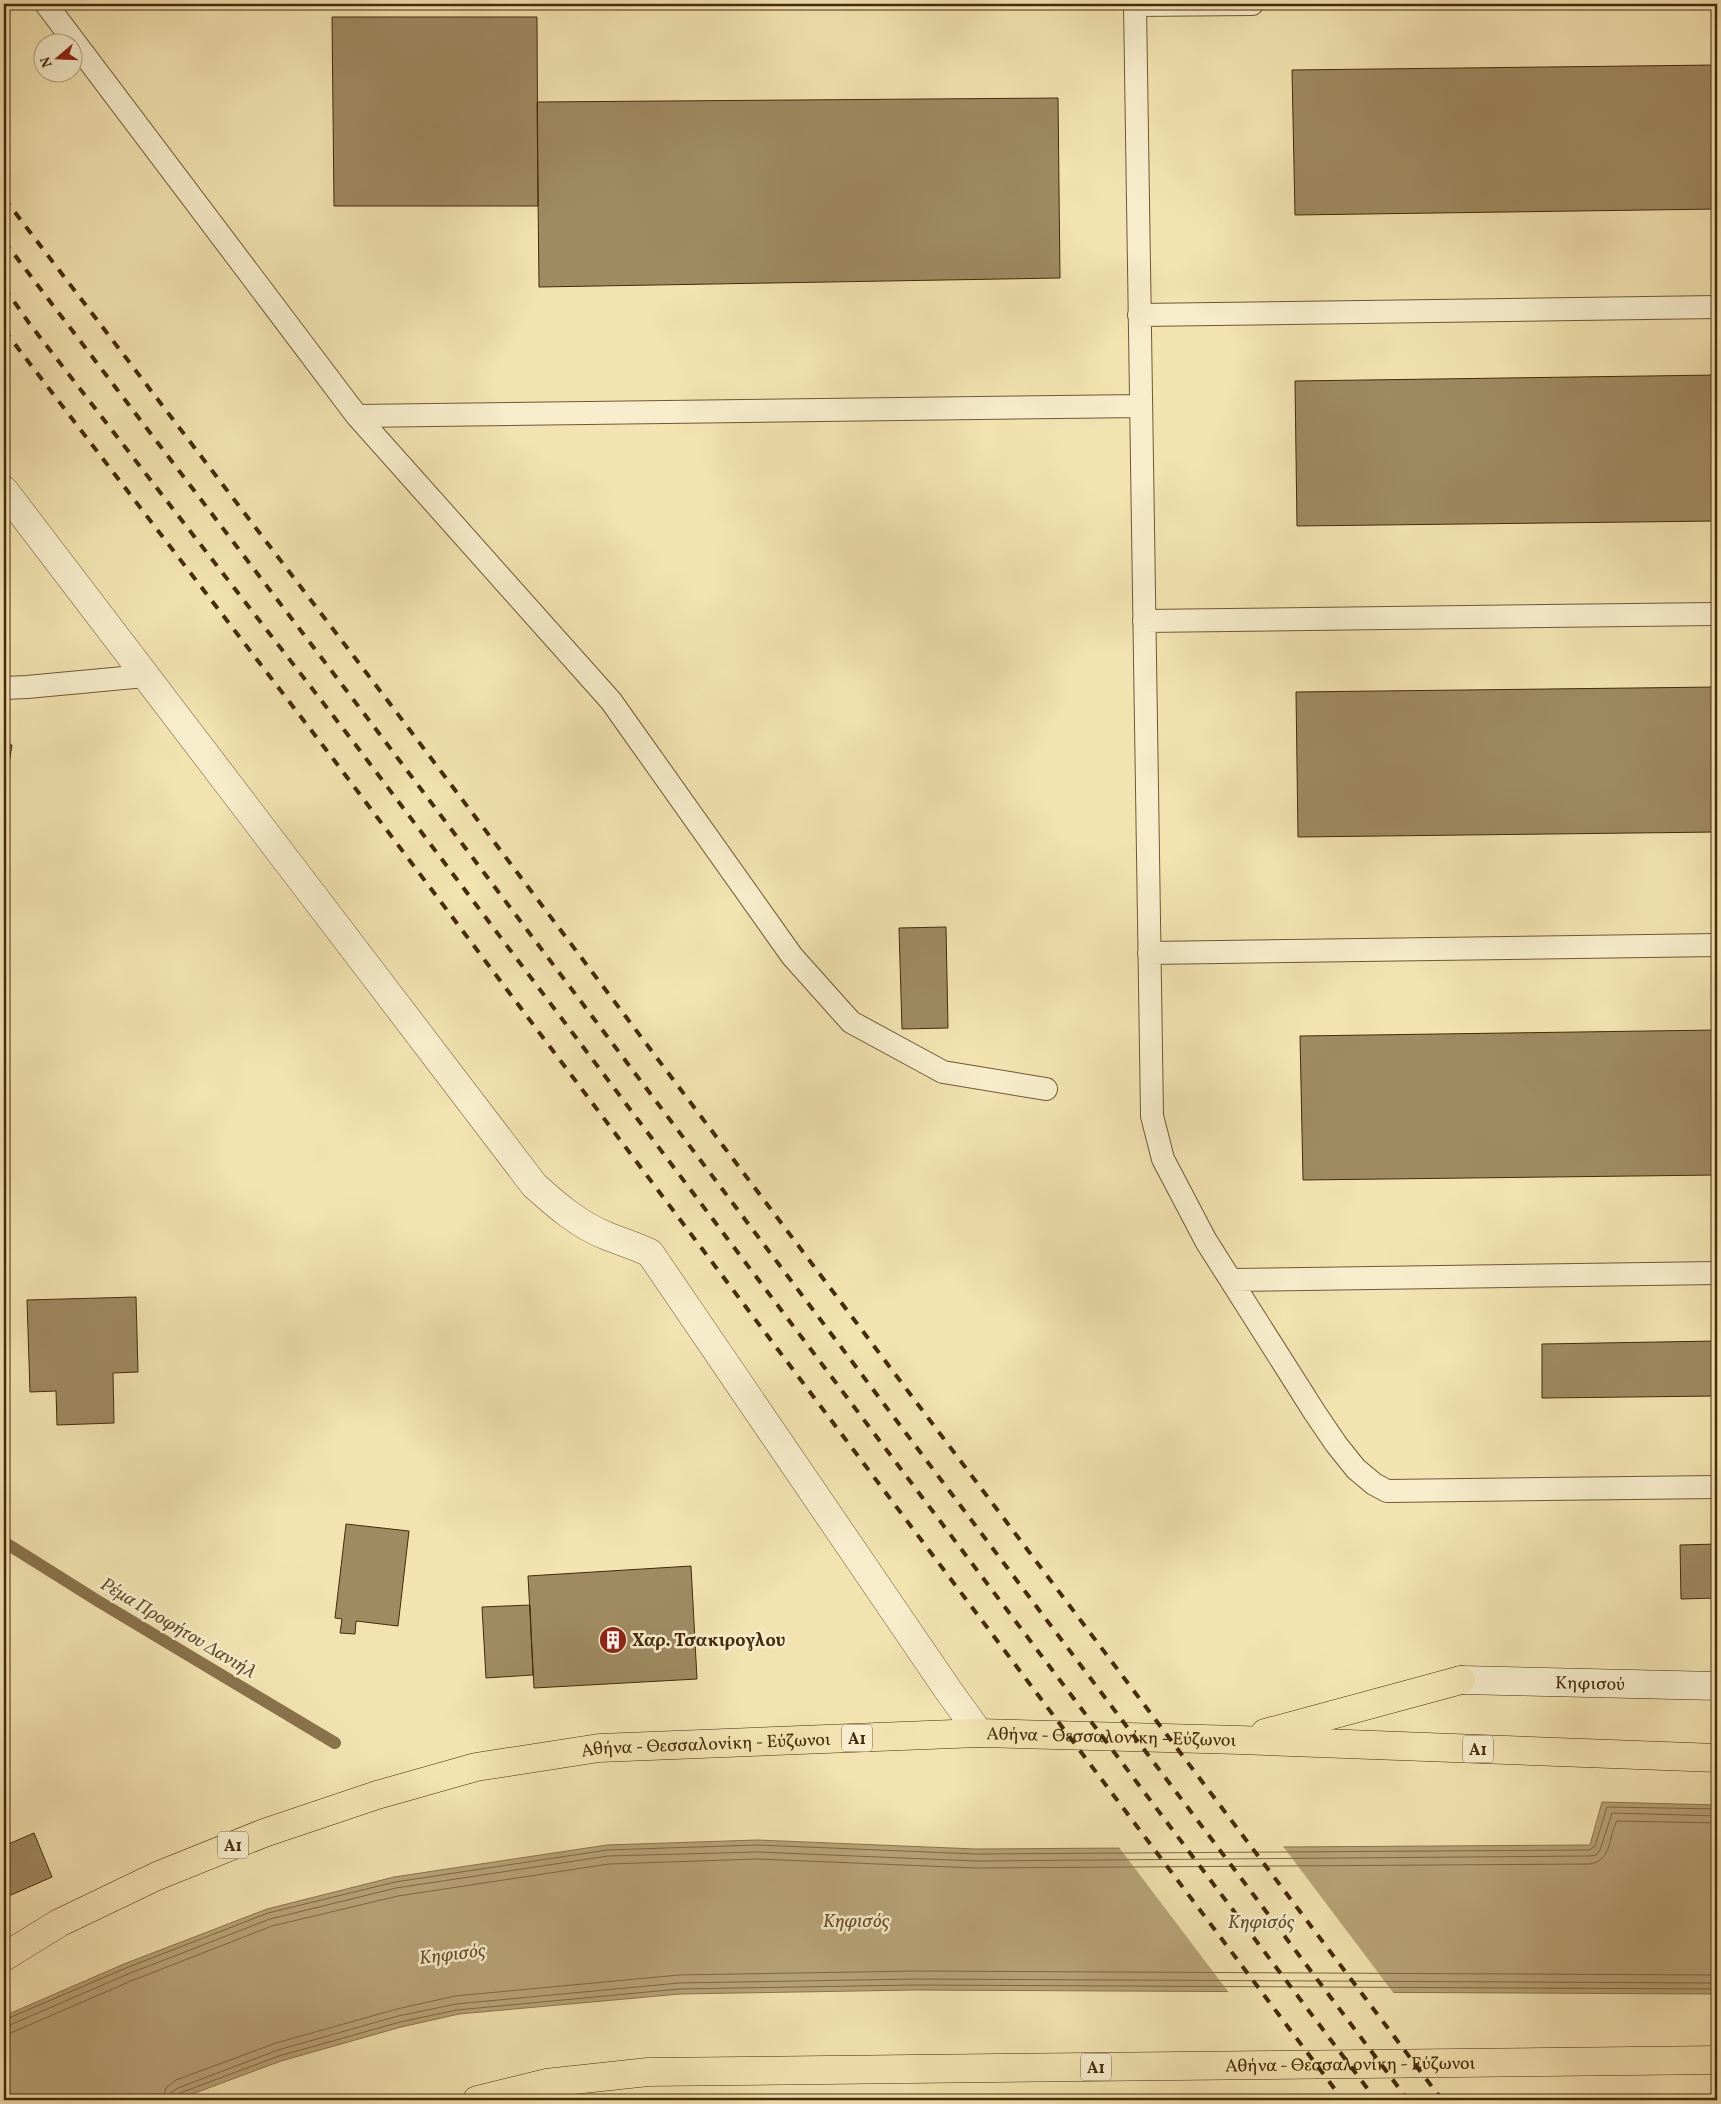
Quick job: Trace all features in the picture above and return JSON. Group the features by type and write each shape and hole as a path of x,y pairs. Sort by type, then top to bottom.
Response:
{"highway":[{"path":"1240,1740 1461,1680"},
{"name":"Αθήνα - Θεσσαλονίκη - Εύζωνοι","path":"4,1957 59,1923 174,1869 264,1833 377,1795 476,1767 599,1748 979,1733 1240,1740 1717,1758"},
{"name":"Αθήνα - Θεσσαλονίκη - Εύζωνοι","path":"477,2100 546,2083 648,2072 1717,2060"}],"street":[{"path":"4,490 534,1185 562,1210 586,1226 650,1253 979,1733"},
{"name":"Κηφισού","path":"1461,1680 1717,1686"}],"lane":[{"path":"46,4 357,416 611,701 792,956 850,1022 943,1072 1046,1089"},
{"path":"1252,4 1135,4 1152,1116 1156,1138 1163,1160 1206,1241 1336,1444 1356,1469 1374,1484 1387,1491 1717,1487"},
{"path":"1139,315 1717,307"},
{"path":"357,416 1141,406"},
{"path":"1144,621 1717,614"},
{"path":"4,688 145,676"},
{"path":"1149,953 1717,945"},
{"path":"1231,1280 1717,1273"}],"water":[{"name":"Κηφισός","path":"1602,1802 1717,1805 1717,1994 915,1990 680,1994 459,2014 401,2027 281,2061 176,2100 4,2100 4,2016 124,1964 267,1909 394,1877 607,1845 757,1840 976,1849 1590,1845"}],"pier":[{"path":"1282,1845 1395,1995 1230,1994 1118,1846"}],"building":[{"path":"332,17 537,17 538,206 334,206"},
{"path":"1717,65 1717,209 1295,215 1292,70"},
{"path":"1058,98 1060,278 539,287 537,102"},
{"path":"1717,375 1717,521 1297,526 1295,381"},
{"path":"1717,687 1717,832 1298,837 1296,692"},
{"path":"4,744 12,745 4,795"},
{"path":"946,927 948,1028 902,1029 899,928"},
{"path":"1717,1030 1717,1175 1303,1180 1300,1036"},
{"path":"136,1297 138,1372 113,1373 114,1423 57,1425 56,1391 30,1392 27,1300"},
{"path":"1717,1341 1717,1396 1542,1398 1542,1344"},
{"path":"346,1524 409,1531 398,1626 356,1621 355,1634 340,1633 342,1619 335,1618"},
{"path":"1717,1544 1717,1598 1681,1599 1680,1545"},
{"name":"Χαρ. Τσακιρογλου","path":"691,1566 697,1679 534,1688 528,1576"},
{"path":"530,1605 533,1675 486,1678 482,1607"},
{"path":"34,1833 52,1877 4,1898 4,1846"}],"waterway":[{"name":"Ρέμα Προφήτου Δανιήλ","path":"4,1542 98,1601 335,1743"}],"railway":[{"path":"4,198 397,713 1442,2100"},
{"path":"4,241 375,728 1408,2100"},
{"path":"4,287 29,323 355,744 1376,2100"},
{"path":"4,330 334,760 1343,2100"}],"place":[{"name":"Χαρ. Τσακιρογλου","path":"613,1640"}]}
